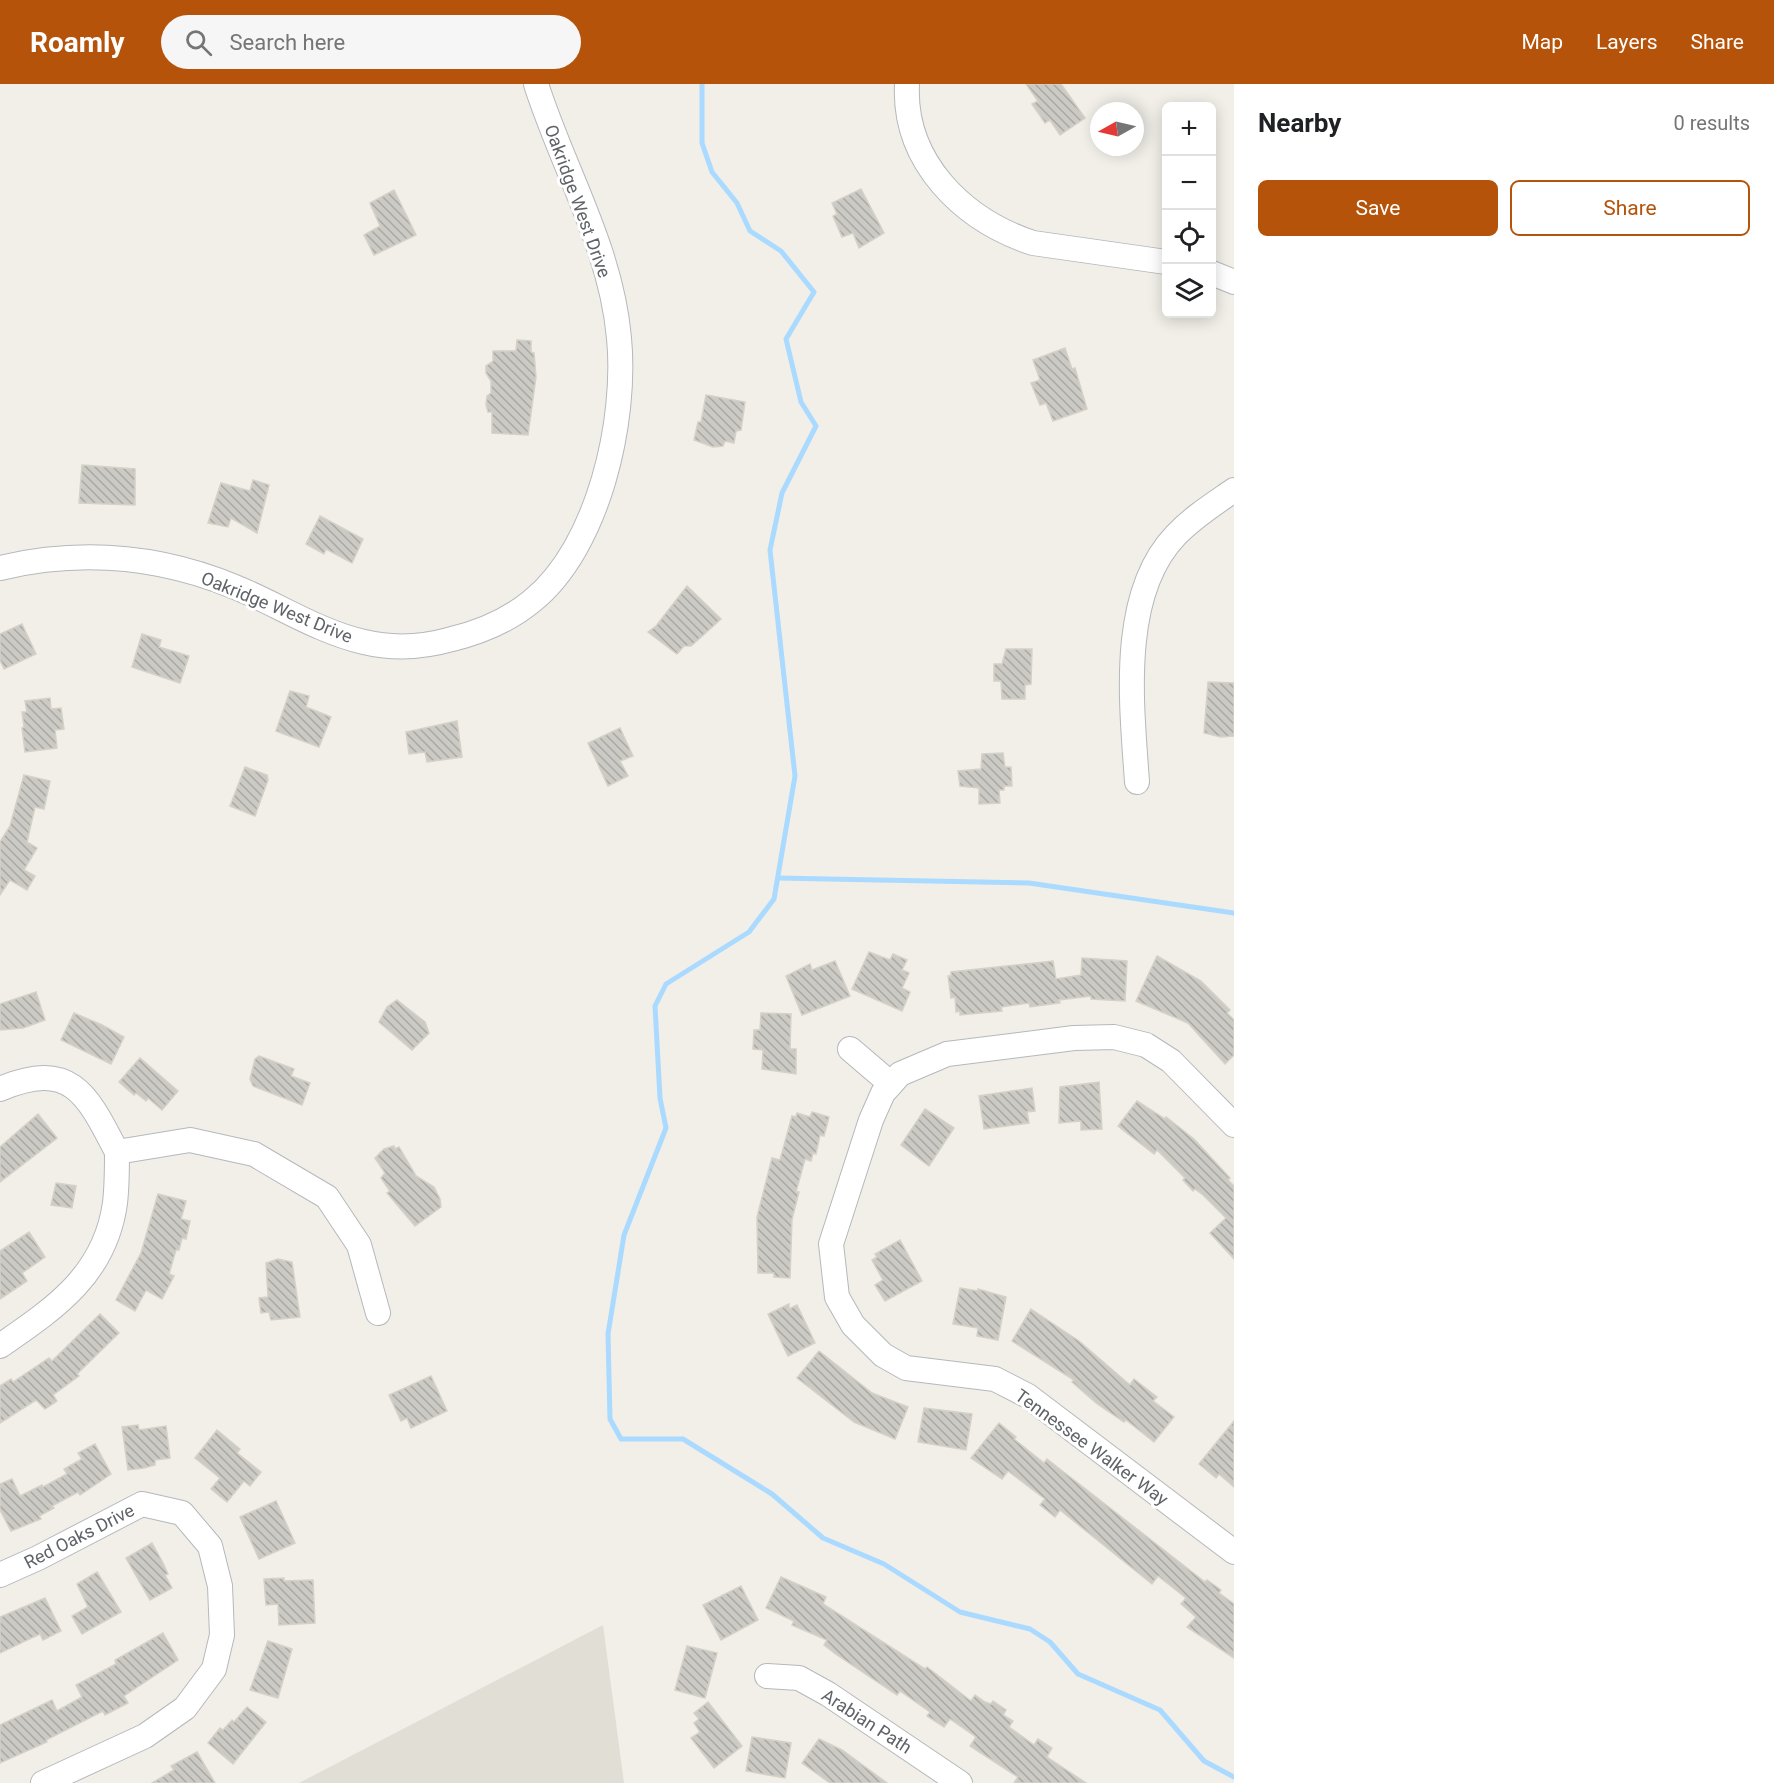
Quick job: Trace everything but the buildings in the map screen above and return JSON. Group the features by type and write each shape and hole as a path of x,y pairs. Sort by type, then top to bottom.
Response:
{"street":[{"name":"Oakridge West Drive","path":"0,568 57,559 104,557 174,566 236,587 324,630 366,643 396,647 435,644 469,635 504,621 534,600 574,550 590,517 604,476 611,445 620,375 619,339 614,302 602,256 536,84"},
{"path":"907,84 906,105 911,129 922,157 959,203 976,216 1013,236 1033,243 1162,261"},
{"path":"1216,275 1234,282"},
{"path":"1137,782 1131,672 1141,605 1155,566 1174,537 1197,515 1234,490"},
{"name":"Tennessee Walker Way","path":"1234,1125 1171,1061 1146,1045 1114,1037 1074,1038 946,1054 900,1074 883,1093 871,1120 831,1244 837,1297 853,1325 883,1355 906,1368 995,1379 1028,1396 1234,1551"},
{"path":"850,1049 891,1084"},
{"path":"0,1089 25,1079 61,1078 91,1102 117,1152 115,1203 107,1235 84,1279 52,1310 0,1346"},
{"path":"117,1152 190,1140 243,1151 254,1154 327,1197 359,1245 378,1313"},
{"name":"Red Oaks Drive","path":"0,1575 142,1504 182,1513 210,1546 220,1586 222,1635 214,1669 185,1708 146,1736 43,1783"},
{"name":"Arabian Path","path":"767,1676 798,1678 828,1694 960,1783"}],"shaded area":[{"path":"603,1625 624,1783 299,1783"}],"waterway":[{"path":"702,84 702,143 712,172 737,203 750,231 781,251 814,292 786,339 801,402 816,426 782,493 770,550 795,776 774,899 749,932 666,984 655,1006 660,1098 666,1128 624,1235 608,1334 610,1419 621,1439 683,1439 772,1494 823,1538 884,1564 960,1612 1030,1629 1050,1642 1078,1674 1160,1710 1204,1761 1234,1777"},
{"path":"778,878 1029,883 1234,913"}]}
